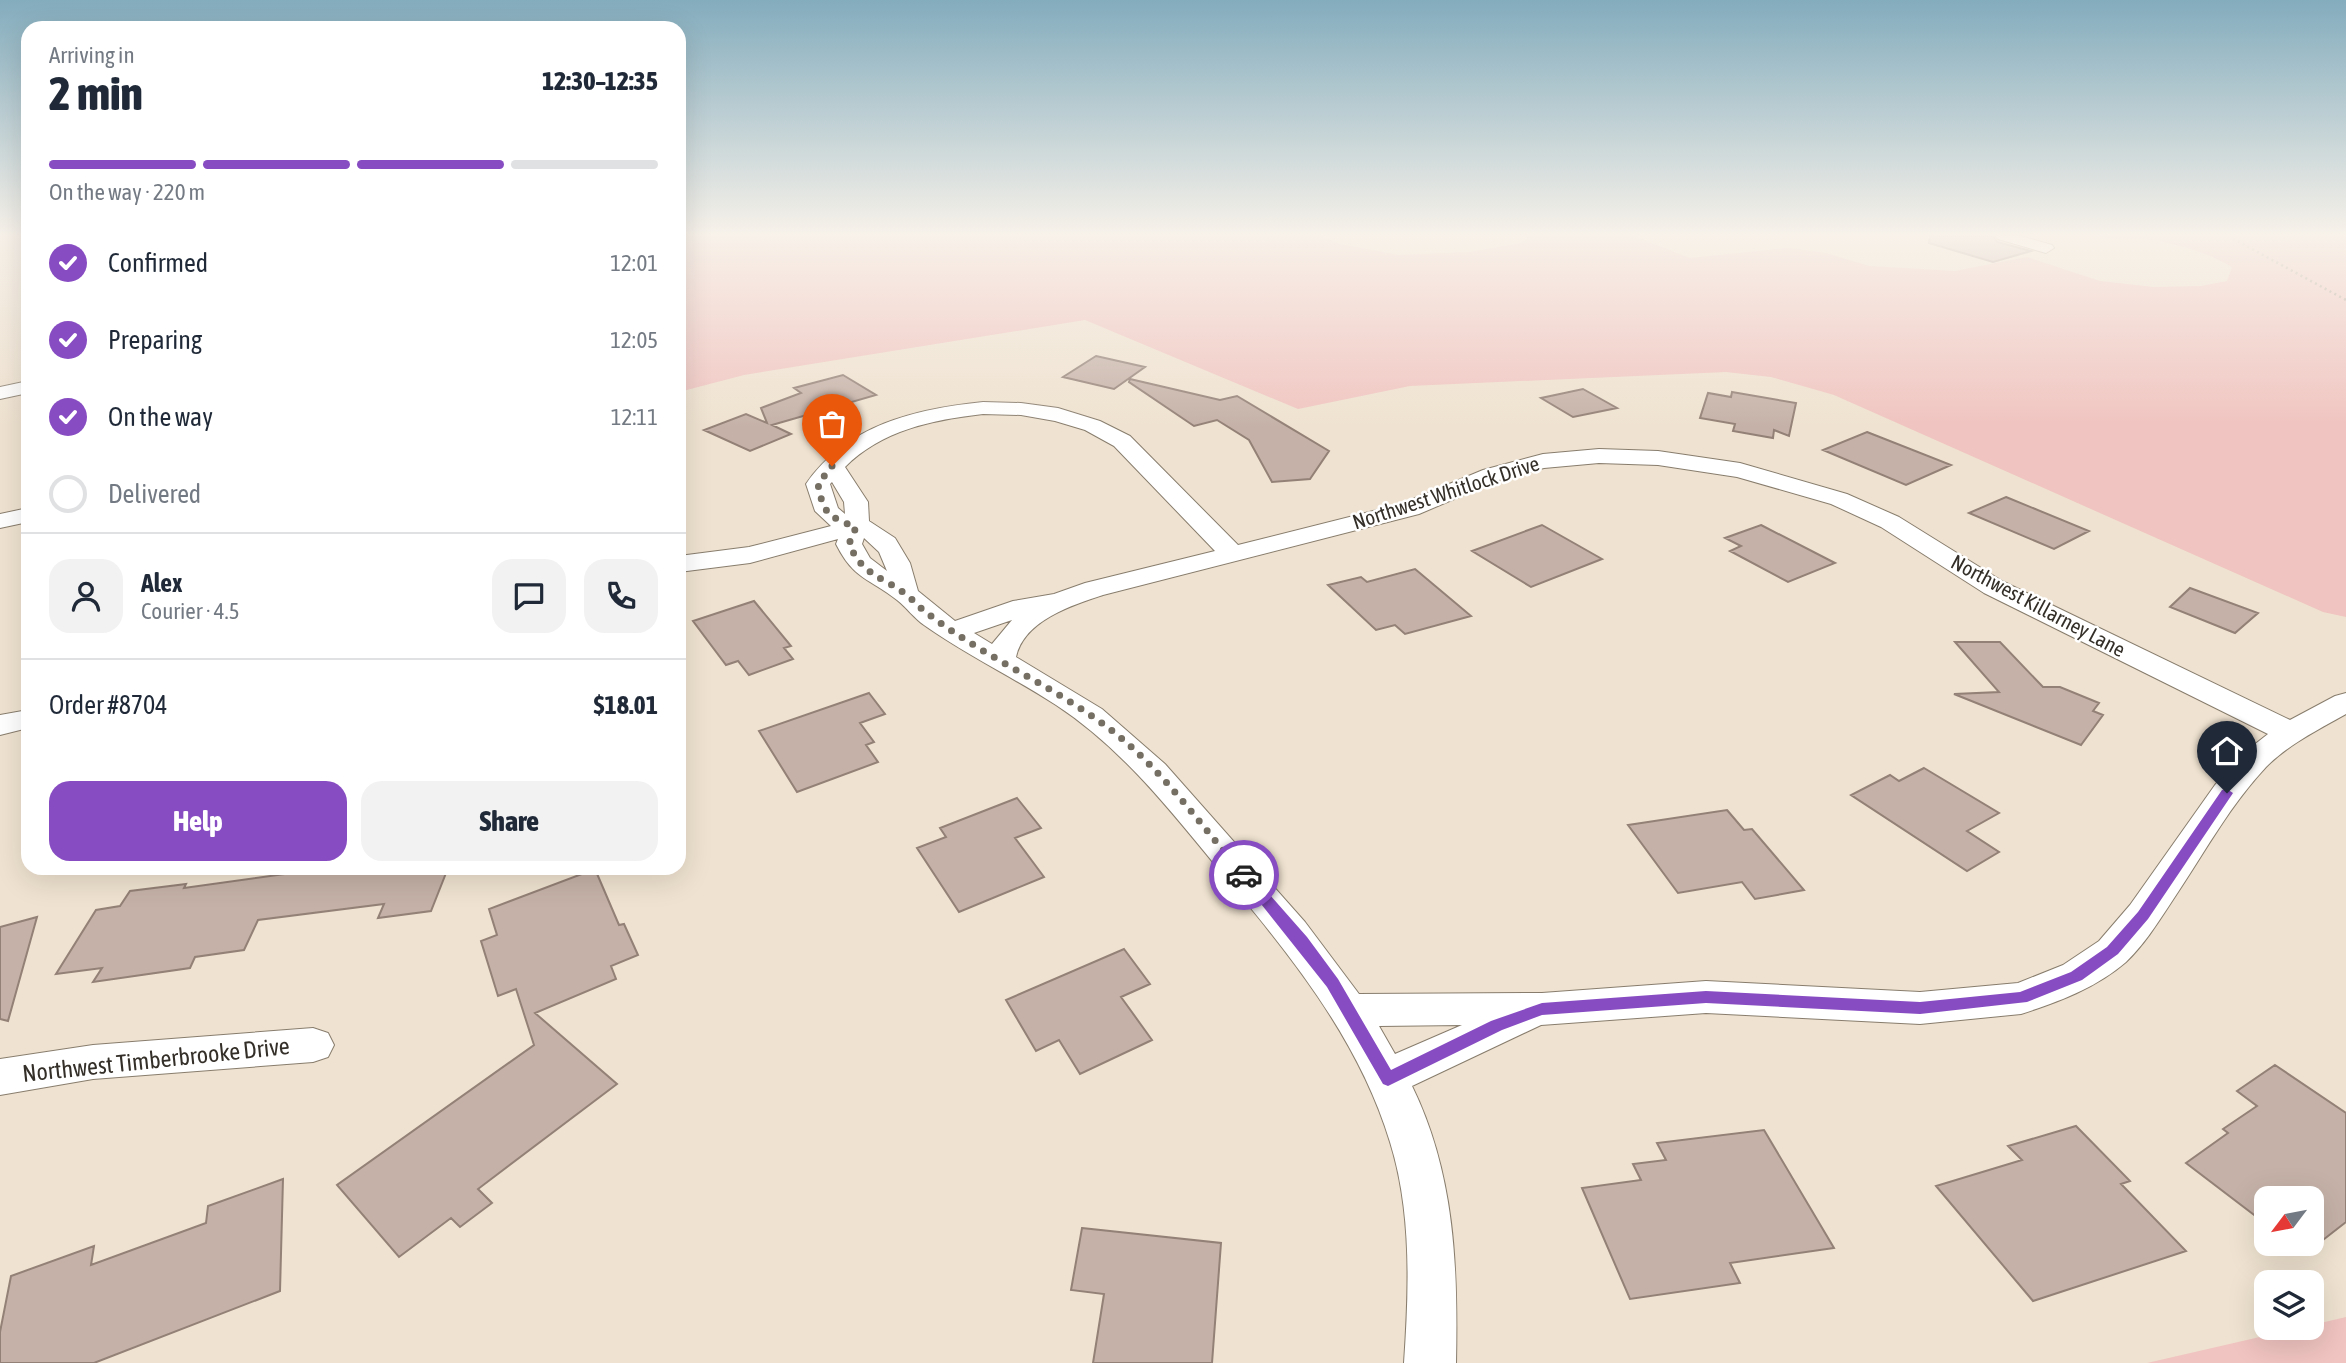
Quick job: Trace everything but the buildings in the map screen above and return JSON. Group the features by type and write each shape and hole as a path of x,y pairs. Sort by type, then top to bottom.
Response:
{"street":[{"path":"0,393 21,388"},
{"path":"856,527 833,518 822,505 818,484 848,451 870,438 930,416 984,409 1059,414 1105,430 1122,441 1233,554"},
{"name":"Northwest Whitlock Drive","path":"1059,601 1094,589 1410,509 1491,475 1543,461 1599,456 1704,463"},
{"name":"Northwest Killarney Lane","path":"1704,463 1787,482 1839,499 1890,522 1993,587 2290,732"},
{"path":"0,521 21,516"},
{"path":"686,563 750,555 856,527"},
{"path":"856,527 849,544 856,561 876,578 905,593 952,631 1069,701 1116,734 1158,775 1301,941 1349,1010 1388,1079 1404,1118 1426,1193 1433,1292 1430,1363"},
{"path":"686,578 727,567 750,555"},
{"path":"952,631 1023,607 1059,601"},
{"path":"1001,660 1003,647 1014,633 1059,601"},
{"path":"1349,1010 1542,1009 1706,997 1920,1008 2021,998 2077,976 2113,951 2143,915 2227,793 2256,759 2290,732 2346,702"},
{"path":"0,725 21,720"},
{"path":"1388,1079 1485,1031 1542,1009"},
{"name":"Northwest Timberbrooke Drive","path":"0,1077 93,1062 313,1045"}],"shaded area":[{"path":"686,300 2346,300 2346,617 2323,612 1834,395 1771,377 1726,372 1410,386 1298,409 1085,320 744,375 686,390"},
{"path":"2346,1317 2346,1363 2147,1363 2254,1338 2324,1340 2324,1322"}],"way so far":[{"path":"832,466 818,484 822,505 833,518 856,527 849,544 856,561 876,578 905,593 952,631 1069,701 1116,734 1158,775 1244,875"}],"route":[{"path":"1244,875 1333,983 1388,1079 1416,1063 1497,1026 1542,1009 1706,997 1920,1008 2021,998 2077,976 2113,951 2143,915 2227,793"}]}
